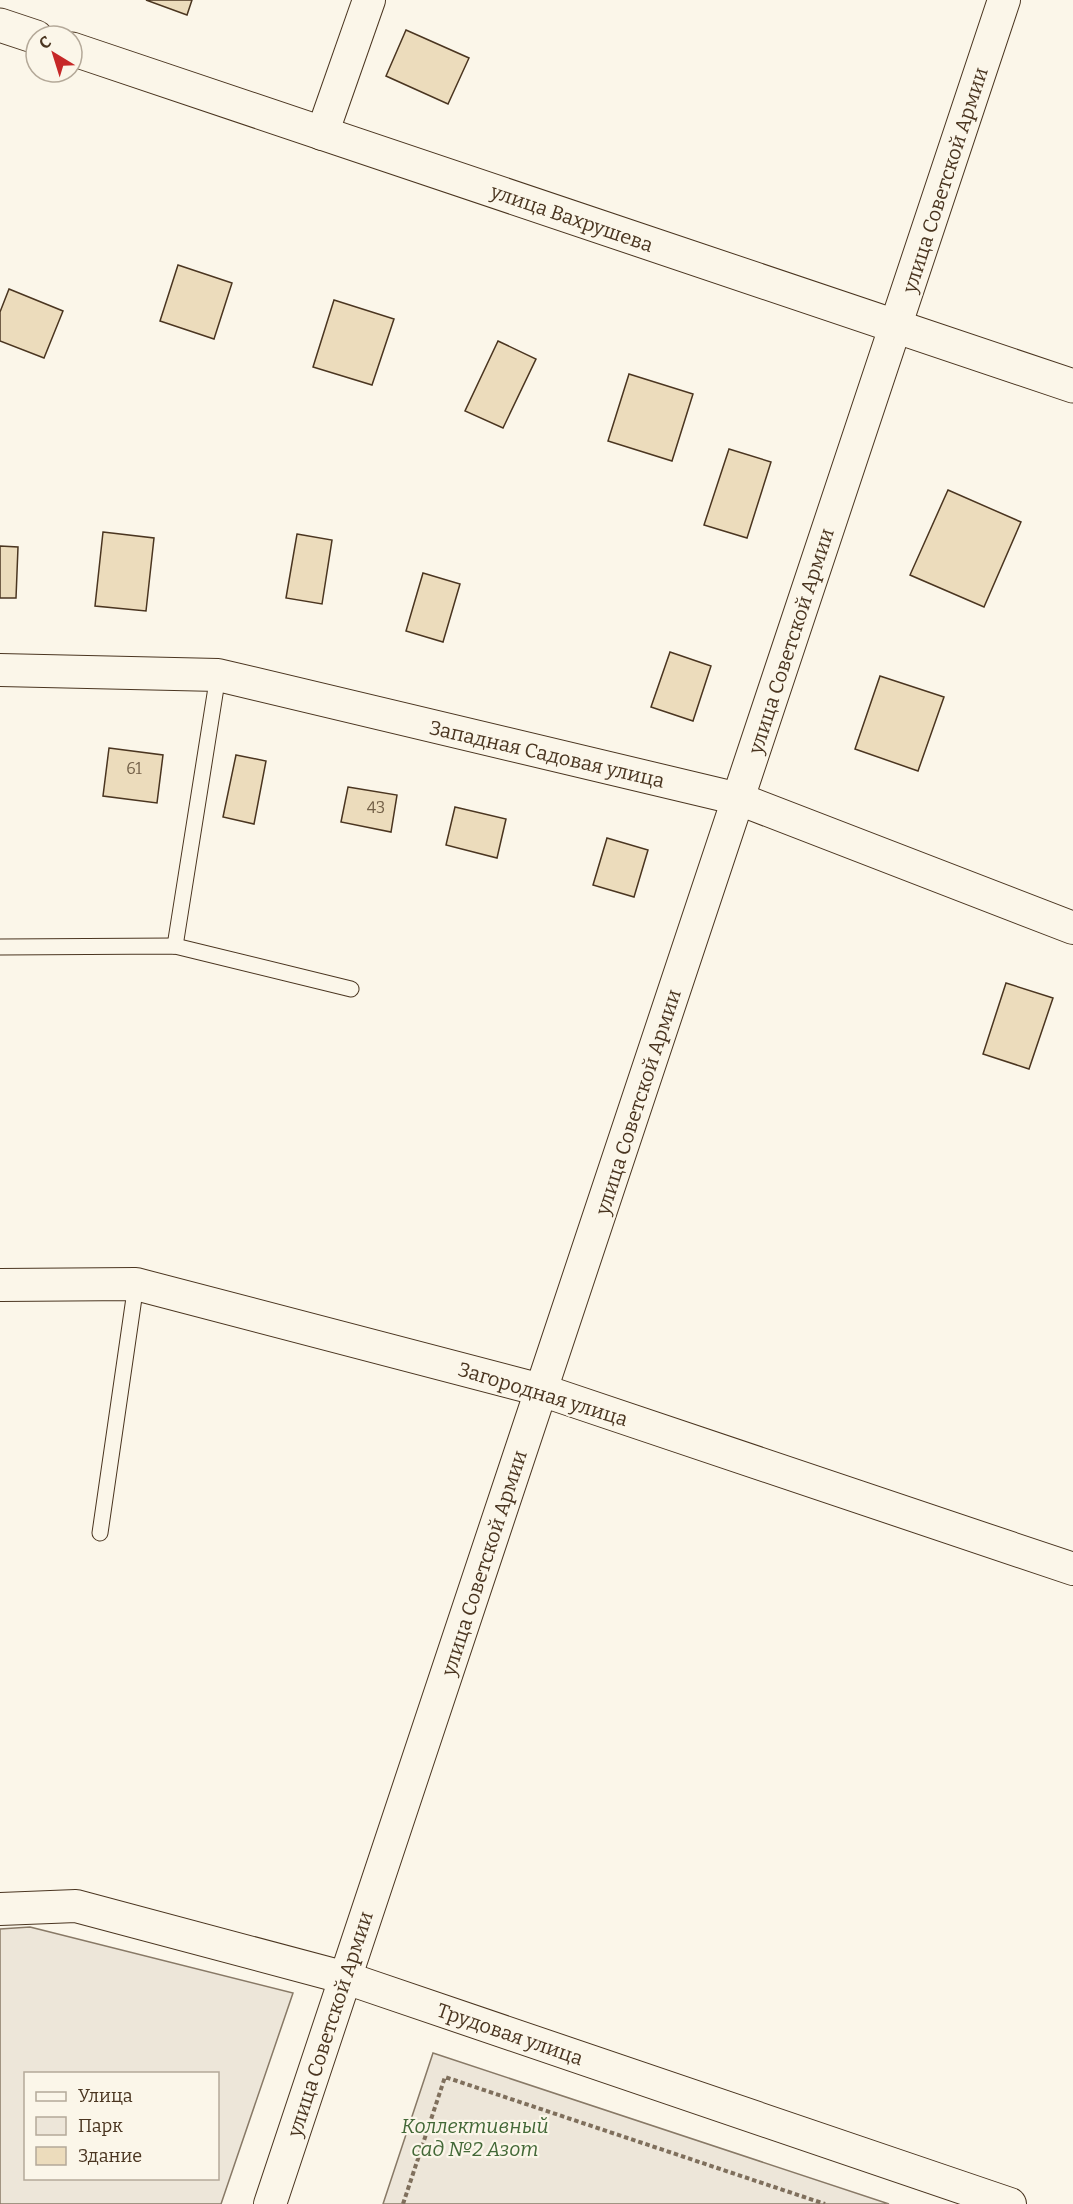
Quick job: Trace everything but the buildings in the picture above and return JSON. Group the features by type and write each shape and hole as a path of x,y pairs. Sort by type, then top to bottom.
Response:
{"main road":[{"path":"0,25 24,33"},
{"name":"улица Вахрушева","path":"84,53 1073,386"}],"street":[{"path":"322,134 369,0"},
{"name":"улица Советской Армии","path":"270,2204 1004,0"},
{"name":"Западная Садовая улица","path":"0,670 218,675 739,799 1073,928"},
{"name":"Загородная улица","path":"0,1285 136,1284 541,1390 1073,1569"},
{"name":"Трудовая улица","path":"0,1909 76,1906 346,1978 1010,2204"}],"lane":[{"path":"175,946 218,675"},
{"path":"0,947 175,946 351,989"},
{"path":"100,1533 136,1284"}],"path":[{"path":"403,2204 445,2077 825,2204"}],"green space":[{"path":"30,1927 293,1993 221,2204 0,2204 0,1929"},
{"name":"Коллективный сад №2 Азот","path":"433,2053 889,2204 383,2204"}]}
